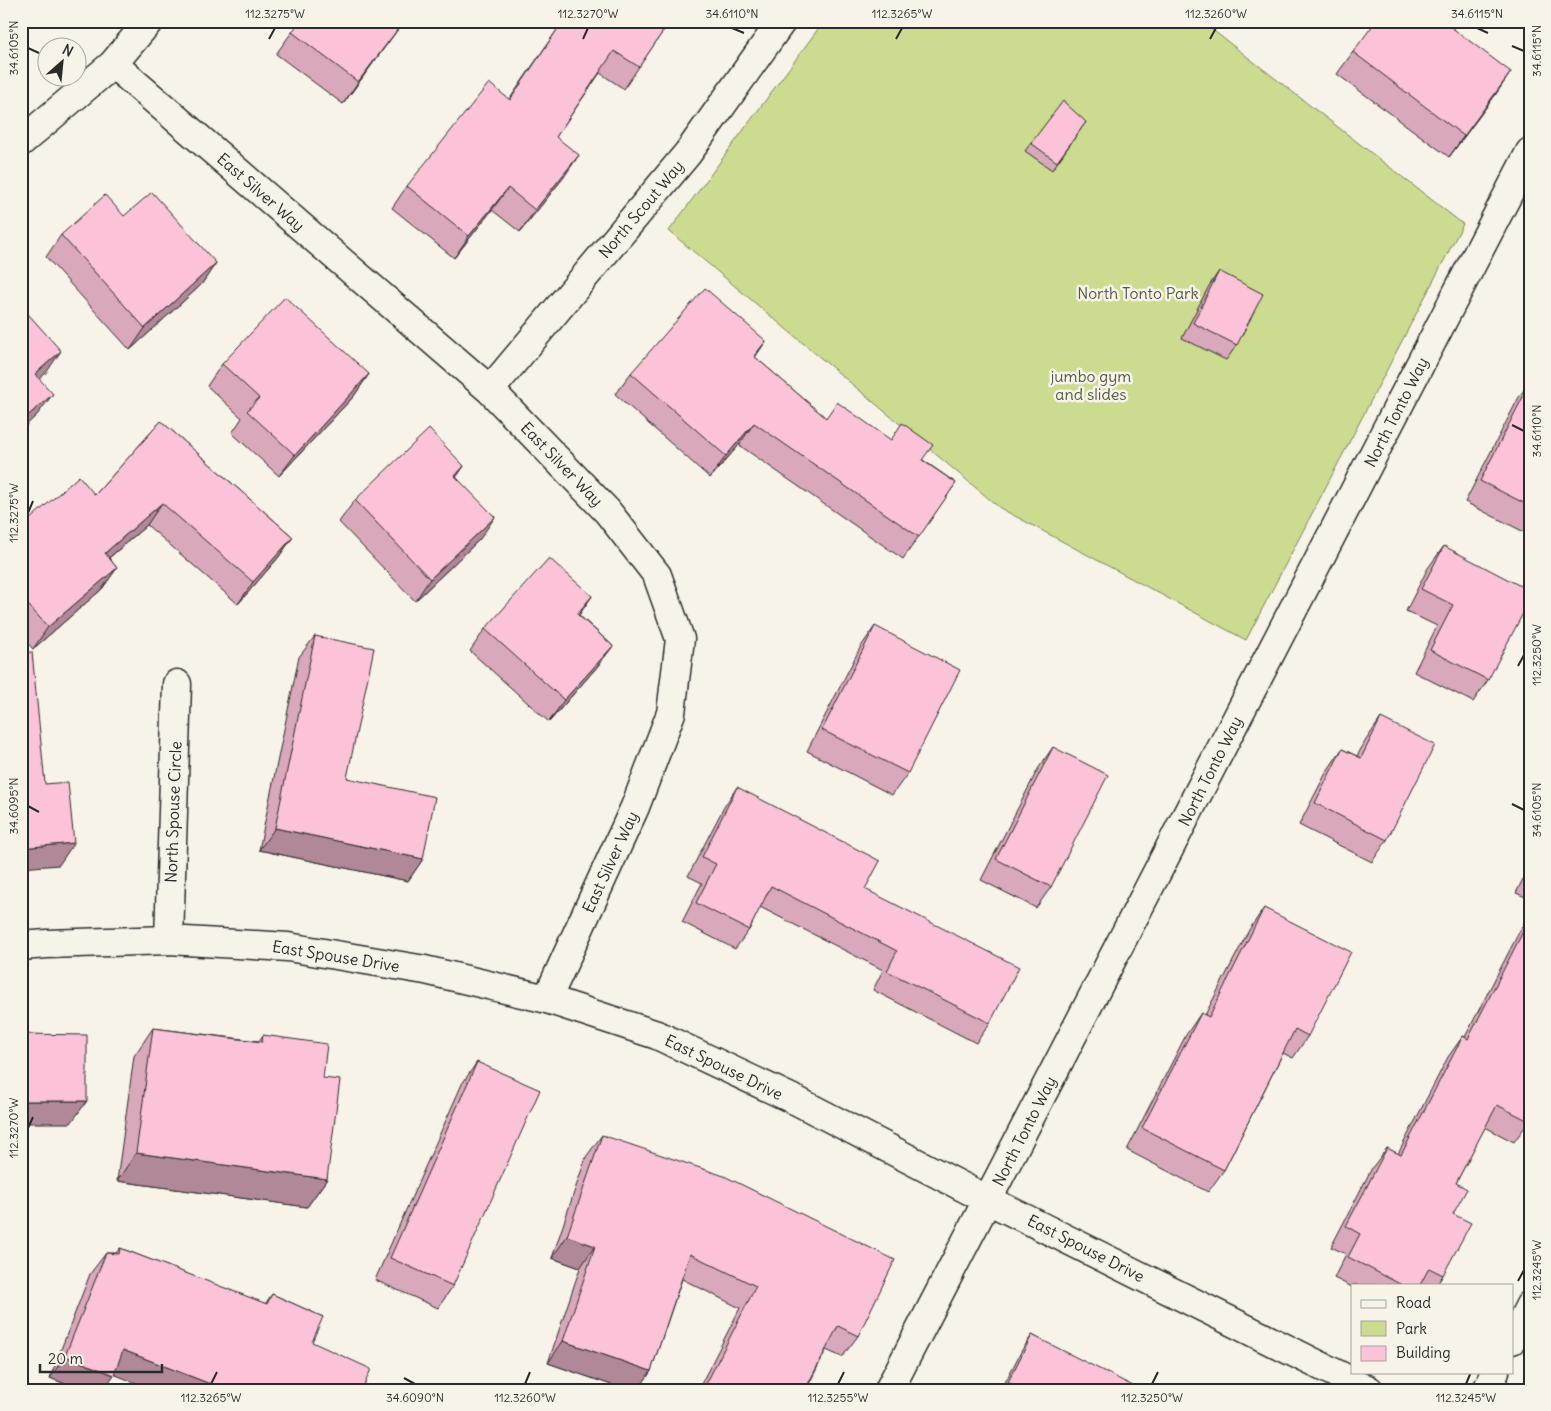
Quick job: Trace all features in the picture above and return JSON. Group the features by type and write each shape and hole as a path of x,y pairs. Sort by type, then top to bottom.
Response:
{"street":[{"path":"21,142 113,64 149,21"},
{"name":"North Scout Way","path":"490,390 688,153 782,21"},
{"name":"East Silver Way","path":"113,64 490,390 607,511 657,576 680,639 671,713 636,807 547,999"},
{"name":"North Tonto Way","path":"889,1390 1530,152"},
{"name":"North Spouse Circle","path":"169,940 177,684"},
{"name":"East Spouse Drive","path":"21,946 169,940 288,946 425,970 547,999 657,1034 798,1102 988,1200 1368,1390"},
{"path":"1514,1336 1530,1305"},
{"path":"1486,1390 1495,1374"}],"green space":[{"name":"North Tonto Park","path":"824,21 1201,21 1463,224 1246,640 1000,508 669,231"}],"building":[{"path":"300,21 404,21 358,82 292,32"},
{"path":"563,21 670,21 639,67 614,51 556,137 579,155 535,210 508,188 469,236 407,186 489,83 510,100"},
{"path":"1376,21 1443,21 1511,72 1464,136 1353,52"},
{"path":"1063,101 1086,122 1057,162 1031,143"},
{"path":"152,192 216,263 145,328 61,235 105,195 124,216"},
{"path":"1219,271 1263,294 1237,345 1193,323"},
{"path":"705,288 766,341 754,356 826,418 837,402 891,440 902,423 933,445 922,460 956,483 919,537 754,423 726,456 631,373"},
{"path":"285,297 369,374 295,455 247,411 259,398 222,364"},
{"path":"21,306 61,351 35,374 53,394 24,419 21,416"},
{"path":"1530,383 1530,506 1480,481"},
{"path":"161,421 293,537 253,582 162,503 105,553 117,568 48,627 21,597 21,527 79,476 95,495"},
{"path":"429,429 464,466 455,476 495,517 430,579 355,500"},
{"path":"1444,546 1530,591 1530,600 1488,680 1430,650 1453,605 1421,589"},
{"path":"549,558 592,596 577,614 613,646 564,700 485,629"},
{"path":"875,626 960,670 908,773 822,730"},
{"path":"315,636 374,648 347,778 435,797 423,859 275,828"},
{"path":"32,652 45,784 68,782 74,843 21,848 21,653"},
{"path":"1381,718 1435,745 1387,840 1315,803 1342,749 1361,758"},
{"path":"1053,747 1108,775 1051,887 996,859"},
{"path":"737,787 880,861 865,889 1019,967 990,1023 887,971 897,951 771,886 749,930 696,903 716,864 702,857"},
{"path":"1264,908 1351,952 1308,1036 1295,1029 1224,1170 1142,1128 1201,1013 1209,1017"},
{"path":"1530,918 1530,1054 1523,1067 1530,1070 1530,1119 1529,1121 1497,1105 1456,1183 1467,1189 1453,1214 1471,1223 1443,1275 1429,1268 1421,1284 1400,1284 1348,1257 1360,1234 1346,1226 1387,1148 1401,1155 1463,1036 1468,1039"},
{"path":"153,1028 262,1042 263,1035 327,1044 323,1078 340,1080 327,1179 136,1153"},
{"path":"21,1034 87,1035 87,1101 21,1101"},
{"path":"477,1062 540,1090 453,1286 390,1258"},
{"path":"602,1135 724,1176 895,1260 858,1336 838,1326 805,1390 703,1390 756,1286 690,1254 651,1371 563,1341 595,1246 567,1236"},
{"path":"21,1235 28,1238 21,1252"},
{"path":"120,1248 267,1304 272,1294 323,1317 312,1342 371,1369 362,1390 226,1390 123,1350 114,1375 65,1356 106,1253 119,1254"},
{"path":"1032,1335 1135,1387 1134,1390 1024,1390 1008,1382"}],"park label":[{"name":"jumbo gym and slides","path":"1091,385"}]}
